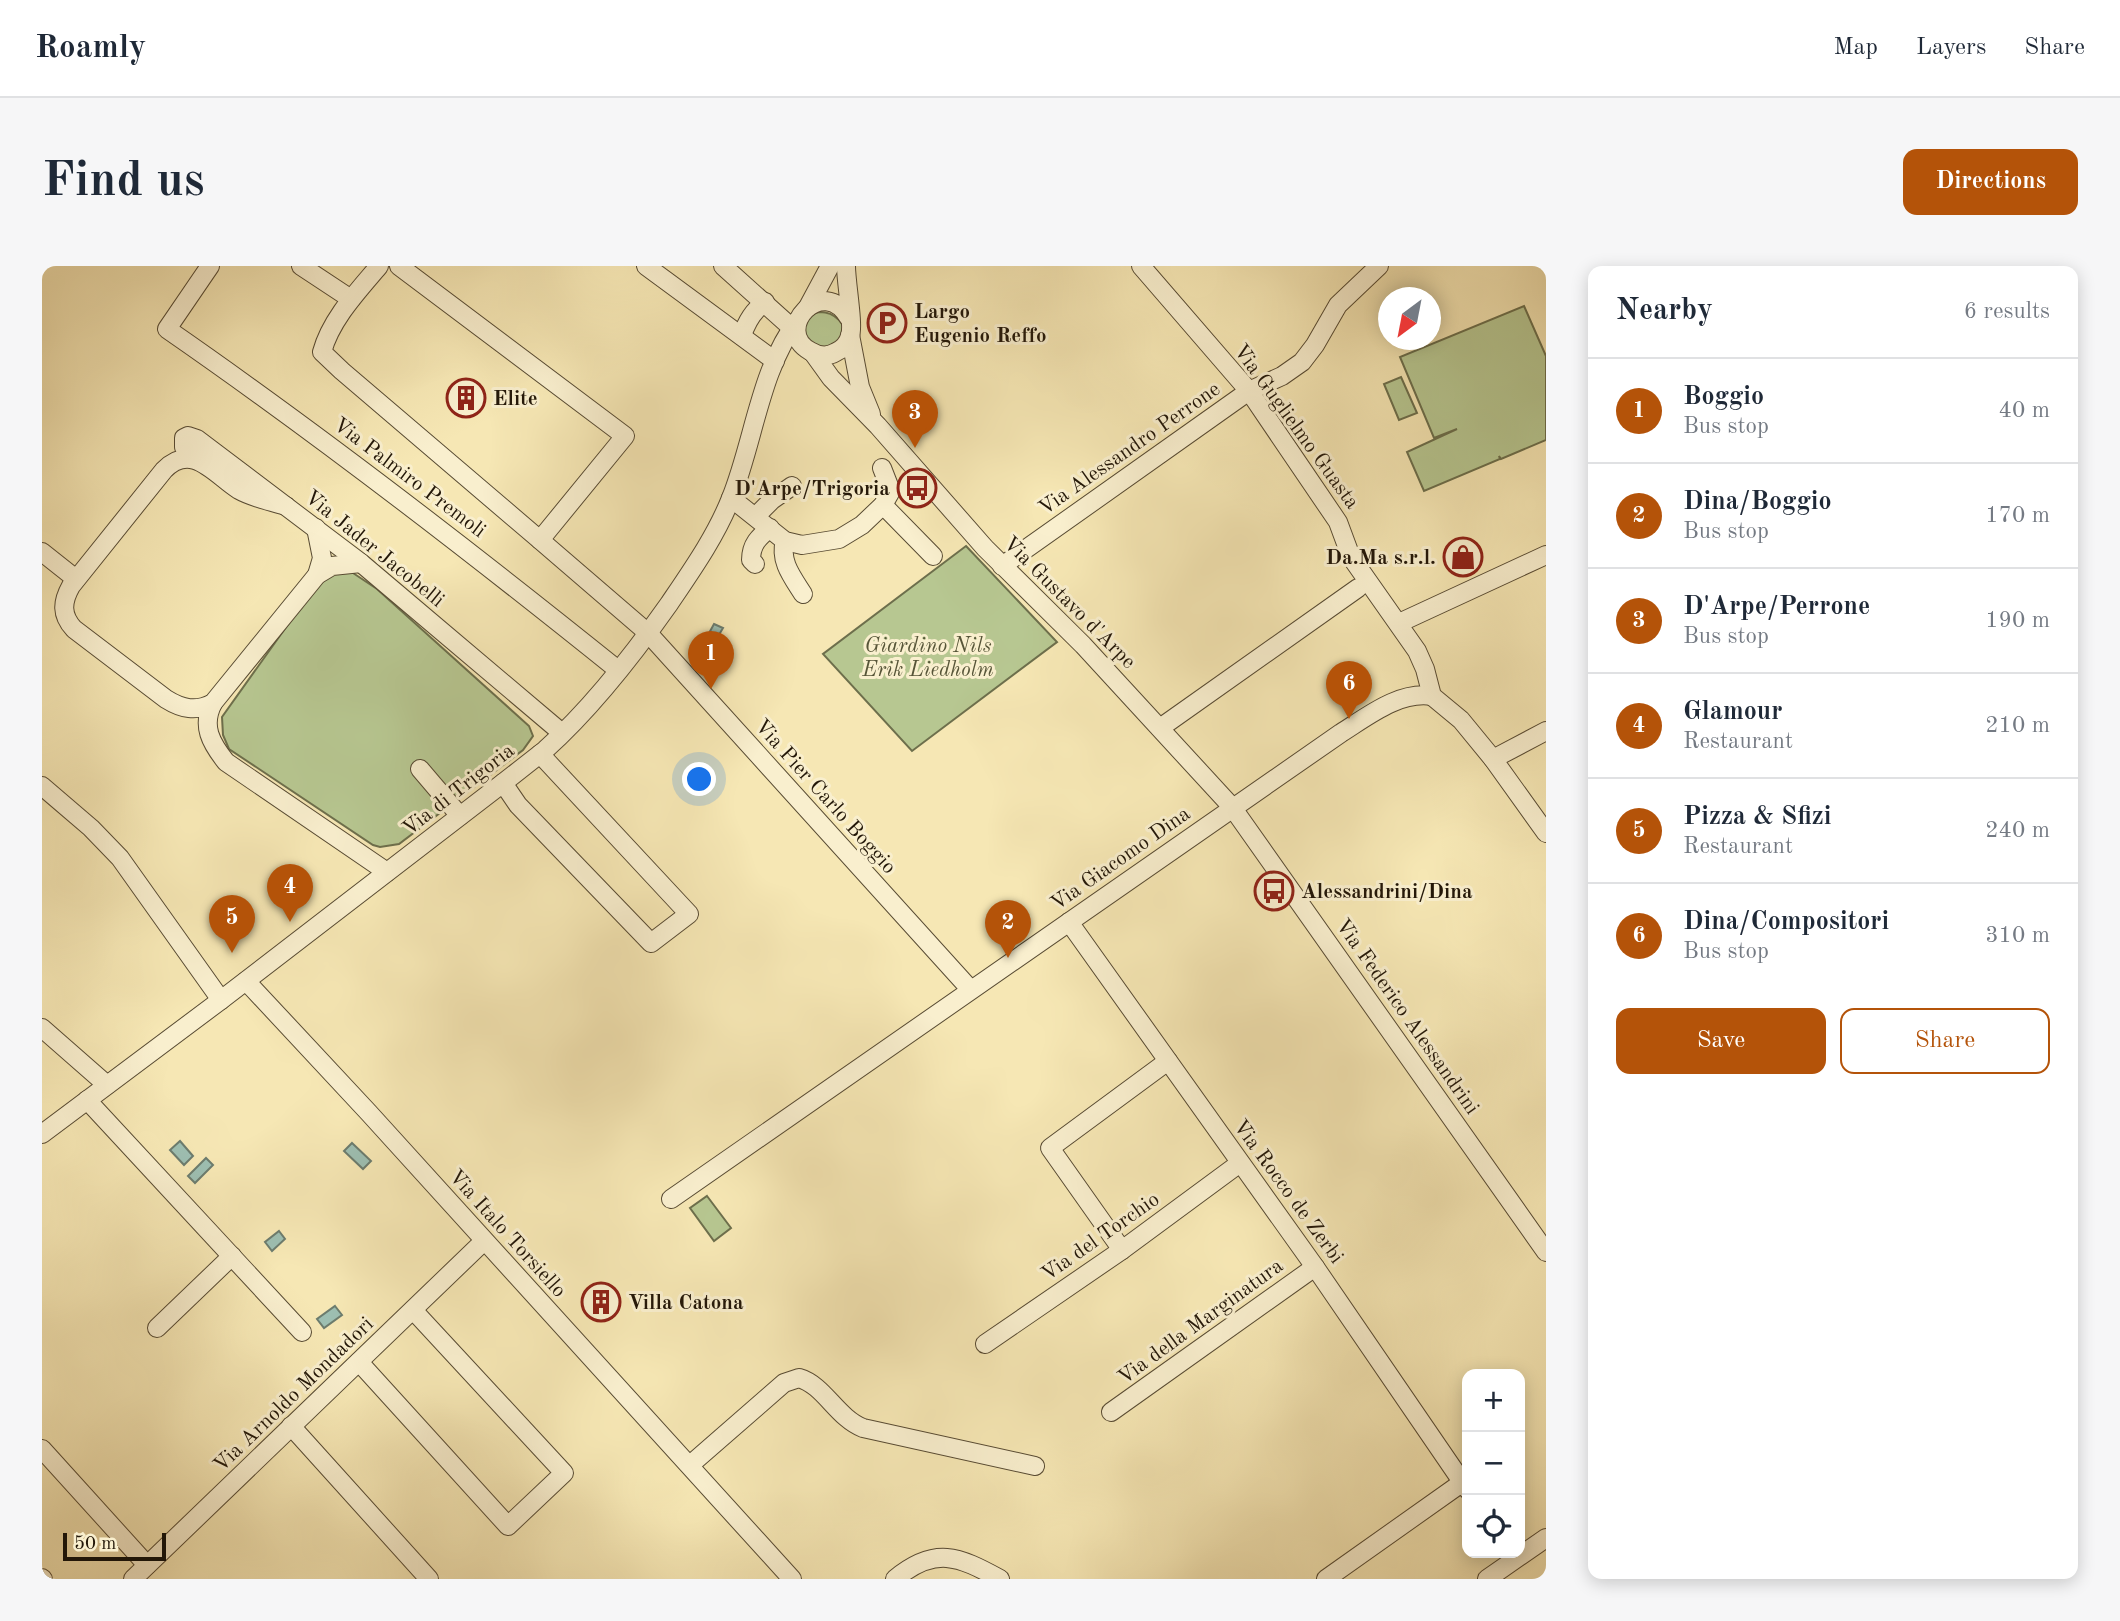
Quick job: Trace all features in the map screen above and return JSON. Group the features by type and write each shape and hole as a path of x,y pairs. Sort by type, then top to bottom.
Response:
{"street":[{"name":"Via Palmiro Premoli","path":"210,266 167,329 262,394 451,536 618,670"},
{"path":"301,266 351,299 379,266"},
{"path":"399,266 625,436 540,540"},
{"path":"646,266 742,336 773,366 793,357 813,353 831,355 840,351 850,327 846,266"},
{"path":"723,266 765,302 799,318"},
{"name":"Via di Trigoria","path":"42,1134 503,783 540,754 583,712 648,633 698,561 731,498 773,366 830,266"},
{"name":"Via Guglielmo Guasta","path":"1141,266 1249,391 1338,522 1351,557 1399,623 1423,663 1432,696"},
{"name":"Via Alessandro Perrone","path":"1002,566 1249,391 1282,376 1302,362 1333,312 1379,266"},
{"name":"Via Pier Carlo Boggio","path":"351,299 326,339 322,352 648,633 970,989"},
{"path":"799,318 823,301 831,302 845,311 850,327"},
{"path":"742,336 758,307 765,302"},
{"path":"799,318 798,335 801,343 813,353"},
{"name":"Via Gustavo d'Arpe","path":"850,327 862,395 878,426"},
{"name":"Via Gustavo d'Arpe","path":"813,353 831,378 878,426 1002,566 1061,623 1232,807"},
{"name":"Via Jader Jacobelli","path":"208,466 184,447 184,438 188,436 197,439 361,563 562,733"},
{"path":"213,702 195,709 176,704 74,629 67,620 63,607 67,594 76,579 172,463 186,458 208,466 245,493 286,506"},
{"path":"731,498 785,541 802,545 839,540 862,525 883,505 891,491 882,468"},
{"path":"755,564 751,560 751,552 772,500 792,486"},
{"path":"883,505 933,556"},
{"path":"316,528 322,558 317,575"},
{"path":"785,541 782,551 787,566 803,594"},
{"path":"42,552 76,579"},
{"path":"1399,623 1546,555"},
{"path":"361,563 348,562 332,566 317,575 213,702 207,729 214,746 226,762 387,872"},
{"path":"1160,728 1358,588"},
{"name":"Via Giacomo Dina","path":"671,1199 1232,807 1376,711 1407,696 1432,696"},
{"path":"1432,696 1461,720 1493,759 1546,833"},
{"path":"1493,759 1546,731"},
{"path":"503,783 518,805 651,943 689,914 540,754"},
{"path":"420,769 460,816"},
{"path":"42,786 91,828 120,858 221,1000"},
{"name":"Via Federico Alessandrini","path":"1232,807 1546,1252"},
{"name":"Via Rocco de Zerbi","path":"1069,922 1315,1266 1462,1481"},
{"name":"Via Italo Torsiello","path":"246,981 793,1579"},
{"path":"42,1028 107,1085"},
{"path":"1122,1251 1049,1148 1168,1060"},
{"path":"88,1100 302,1332"},
{"name":"Via del Torchio","path":"985,1344 1122,1251 1240,1163"},
{"name":"Via Arnoldo Mondadori","path":"133,1579 484,1241"},
{"path":"157,1328 232,1256"},
{"name":"Via della Marginatura","path":"1111,1412 1315,1266"},
{"path":"359,1362 508,1526 565,1473 412,1310"},
{"path":"690,1465 784,1383 799,1378 814,1385 846,1419 863,1428 1035,1466"},
{"path":"292,1426 429,1579"},
{"path":"42,1449 147,1565"},
{"path":"1326,1579 1462,1487"},
{"path":"1487,1579 1546,1538"},
{"path":"895,1579 918,1563 949,1557 963,1560 1000,1579"}],"green space":[{"path":"1524,306 1546,356 1546,440 1501,459 1499,456 1500,459 1424,491 1407,452 1457,429 1434,438 1400,357 1417,350 1441,350 1441,340"},
{"path":"820,312 835,317 843,328 840,340 829,351 805,342 805,322 814,313"},
{"path":"1401,377 1417,413 1399,420 1384,384"},
{"name":"Giardino Nils Erik Liedholm","path":"966,546 1057,642 912,751 823,654"},
{"path":"350,571 377,589 529,726 533,736 523,750 399,844 380,847 373,845 229,749 223,735 222,717 319,581 326,574"},
{"path":"707,1196 731,1228 714,1241 690,1208"}],"shaded area":[{"path":"714,624 723,628 711,648 703,644"},
{"path":"180,1141 193,1156 184,1165 170,1150"},
{"path":"352,1143 371,1161 363,1169 344,1151"},
{"path":"206,1158 213,1165 195,1183 188,1176"},
{"path":"279,1231 285,1239 272,1251 265,1242"},
{"path":"335,1306 342,1315 324,1328 317,1319"}],"place":[{"name":"Largo Eugenio Reffo","path":"887,323"},
{"name":"Elite","path":"466,398"},
{"name":"D'Arpe/Perrone","path":"915,448"},
{"name":"D'Arpe/Trigoria","path":"917,488"},
{"name":"Da.Ma s.r.l.","path":"1463,557"},
{"name":"Boggio","path":"711,689"},
{"name":"Dina/Compositori","path":"1349,719"},
{"name":"Alessandrini/Dina","path":"1274,891"},
{"name":"Glamour","path":"290,922"},
{"name":"Pizza & Sfizi","path":"232,953"},
{"name":"Dina/Boggio","path":"1008,958"},
{"name":"Villa Catona","path":"601,1302"}]}
